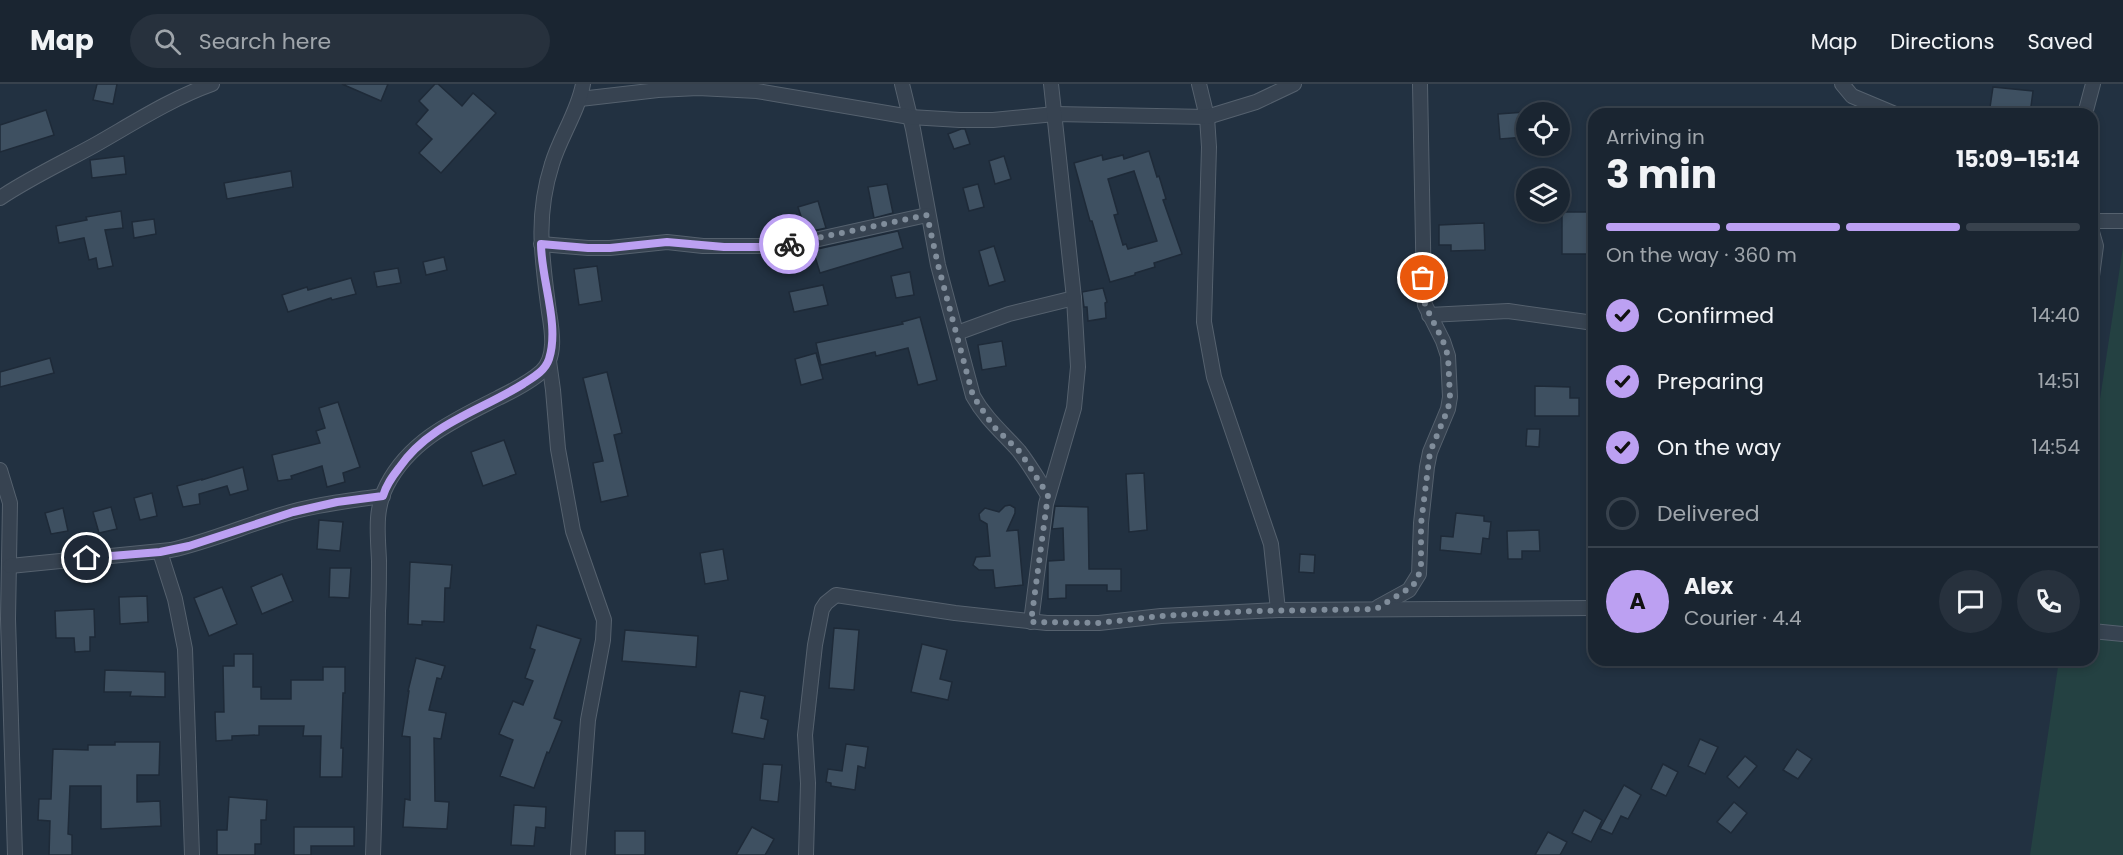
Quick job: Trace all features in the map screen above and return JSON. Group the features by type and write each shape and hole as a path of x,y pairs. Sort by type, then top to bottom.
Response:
{"street":[{"path":"0,198 26,181 161,107 212,84"},
{"path":"579,855 588,720 603,640 604,620 573,531 558,449 549,361 552,346 551,321 541,244 543,206 552,165 567,125 580,99 583,84"},
{"path":"902,84 938,265 973,396 994,427 1020,452 1048,495"},
{"path":"1031,622 1048,495 1069,427 1078,367 1074,298 1051,84"},
{"path":"1199,84 1208,117 1209,183 1204,300 1207,348 1214,377 1271,544 1278,610"},
{"path":"580,99 698,88 757,91 910,117 960,120 993,120 1055,114 1208,117 1256,102 1294,84"},
{"path":"1376,609 1409,590 1419,574 1427,467 1430,452 1448,409 1450,397 1448,356 1425,305 1423,285 1420,84"},
{"path":"1842,84 1852,96 1881,108"},
{"path":"2087,108 2093,84"},
{"path":"541,244 574,248 610,248 667,242 703,246 759,247 810,241 927,215"},
{"path":"2098,221 2123,221"},
{"path":"957,333 1009,314 1074,298"},
{"path":"1429,315 1508,312 1588,322"},
{"path":"373,855 378,689 377,515 386,486 410,451 446,424 510,392 542,372 549,361"},
{"path":"0,470 2,486 10,503 8,619 15,855"},
{"path":"10,566 160,552 189,546 293,512 337,502 383,496"},
{"path":"160,552 175,599 186,649 192,855"},
{"path":"806,855 808,783 805,735 815,645 822,609 836,595 1031,622 1099,623 1161,616 1278,610 1588,608"},
{"path":"2098,632 2123,634"}],"green space":[{"path":"2123,247 2123,855 2030,855 2058,666 2098,666 2098,412"}],"building":[{"path":"97,84 117,84 113,104 93,100"},
{"path":"342,84 388,84 381,101"},
{"path":"435,84 438,84 462,106 473,93 496,113 441,173 419,153 432,139 416,124 428,110 419,101"},
{"path":"1993,87 2033,91 2031,108 1990,108"},
{"path":"46,110 54,135 0,152 0,125"},
{"path":"1516,113 1516,138 1500,139 1498,114"},
{"path":"965,129 970,144 954,149 948,134"},
{"path":"1149,151 1157,177 1159,176 1166,199 1163,200 1182,254 1154,263 1155,267 1135,273 1135,275 1110,282 1074,163 1102,155 1103,160 1123,155 1124,159","holes":["1134,171 1157,241 1128,249 1126,244 1123,245 1114,215 1118,214 1108,179"]},
{"path":"124,156 126,174 92,178 90,160"},
{"path":"1004,156 1011,179 995,184 989,161"},
{"path":"291,171 293,187 227,199 224,183"},
{"path":"887,184 893,213 874,218 868,187"},
{"path":"978,184 984,207 969,211 963,188"},
{"path":"818,201 826,228 808,232 798,207"},
{"path":"121,211 123,228 105,230 113,266 98,269 96,258 89,260 84,238 59,243 56,226 87,220 86,217"},
{"path":"1570,212 1588,212 1588,254 1562,254 1562,222 1570,222"},
{"path":"154,219 156,234 134,238 132,222"},
{"path":"1484,223 1485,250 1451,251 1451,245 1439,245 1439,225"},
{"path":"898,231 903,248 820,273 813,250"},
{"path":"994,246 1005,281 989,286 979,251"},
{"path":"444,257 447,270 426,275 423,262"},
{"path":"597,266 602,301 579,305 574,269"},
{"path":"398,268 401,283 377,287 374,272"},
{"path":"910,272 914,295 896,298 891,276"},
{"path":"351,278 356,294 332,300 331,298 288,312 282,295"},
{"path":"823,285 828,305 794,312 789,292"},
{"path":"1103,288 1107,302 1105,303 1106,318 1088,321 1087,307 1084,307 1082,292"},
{"path":"920,317 937,380 918,385 908,348 876,356 875,352 821,365 816,343 903,324 902,322"},
{"path":"1002,341 1006,366 982,370 978,345"},
{"path":"816,353 823,379 801,385 795,359"},
{"path":"50,358 54,373 0,387 0,372"},
{"path":"607,372 622,433 614,435 628,496 601,502 593,463 603,461 583,378"},
{"path":"1535,386 1570,387 1570,398 1579,398 1579,416 1535,416"},
{"path":"338,402 360,467 343,473 345,482 327,487 322,466 291,476 292,479 278,481 272,455 320,443 316,431 325,428 319,408"},
{"path":"1527,429 1540,429 1539,447 1526,446"},
{"path":"504,440 516,474 483,486 471,452"},
{"path":"243,467 248,490 230,495 227,486 199,494 200,504 183,507 177,486"},
{"path":"1144,473 1147,530 1129,532 1126,474"},
{"path":"152,493 157,516 140,520 134,498"},
{"path":"1010,505 1015,508 1015,513 1007,531 1018,530 1023,585 995,588 993,570 979,570 973,565 976,557 990,556 987,524 980,520 979,514 985,508 999,512 1005,506"},
{"path":"1055,506 1088,507 1089,569 1121,569 1121,591 1107,591 1107,585 1066,585 1066,598 1048,599 1048,561 1064,560 1063,528 1052,529"},
{"path":"111,507 117,529 99,533 93,512"},
{"path":"63,508 68,531 51,534 45,513"},
{"path":"1456,513 1484,516 1484,521 1491,522 1489,539 1483,538 1481,554 1440,550 1441,536 1453,537"},
{"path":"319,520 343,522 340,551 317,549"},
{"path":"1539,530 1540,551 1522,551 1522,559 1508,559 1507,531"},
{"path":"723,549 728,580 705,584 700,553"},
{"path":"1300,554 1315,555 1314,573 1299,572"},
{"path":"410,562 452,565 450,588 445,588 444,622 422,621 422,625 408,624"},
{"path":"330,568 351,568 349,598 329,597"},
{"path":"282,574 293,601 262,614 251,587"},
{"path":"222,587 237,624 209,636 194,598"},
{"path":"147,596 148,622 120,624 119,597"},
{"path":"94,609 95,637 90,637 90,651 75,652 74,638 56,638 55,611"},
{"path":"537,625 581,639 554,718 562,721 549,753 547,752 534,788 500,776 513,740 499,734 513,701 523,705 533,681 525,678 535,650 530,648"},
{"path":"834,628 859,630 854,690 829,688"},
{"path":"625,630 698,636 696,667 622,661"},
{"path":"922,644 947,650 940,679 952,682 948,700 911,692"},
{"path":"234,654 253,654 253,687 261,687 261,699 291,699 291,680 323,680 323,667 345,667 342,777 320,777 321,736 303,736 304,726 259,726 259,735 232,736 232,740 216,741 215,712 224,712 223,666 234,666"},
{"path":"416,658 445,666 441,679 437,678 429,710 446,713 441,739 434,738 435,801 449,802 447,829 403,827 405,799 410,800 410,737 402,736 408,691"},
{"path":"105,670 165,672 165,697 130,696 131,692 104,692"},
{"path":"740,691 765,696 761,718 768,720 764,739 732,733"},
{"path":"1700,739 1718,747 1705,774 1688,766"},
{"path":"115,742 160,742 159,775 137,775 137,802 160,801 161,826 101,829 101,786 70,786 68,834 72,835 72,855 49,855 50,821 38,820 39,799 51,799 53,749 88,750 88,745 115,745"},
{"path":"846,744 868,747 865,768 858,766 855,790 831,786 831,783 826,782 828,769 842,771"},
{"path":"1797,749 1812,759 1798,779 1783,770"},
{"path":"1745,756 1757,766 1739,788 1727,777"},
{"path":"763,764 782,765 778,802 760,800"},
{"path":"1663,764 1678,772 1666,796 1651,789"},
{"path":"1624,785 1641,795 1628,819 1621,816 1612,834 1600,829"},
{"path":"229,797 267,800 266,820 261,820 261,844 255,844 255,855 217,855 217,830 227,830"},
{"path":"1734,802 1747,813 1731,833 1717,822"},
{"path":"514,805 546,807 545,828 536,827 534,846 511,845"},
{"path":"1584,810 1602,820 1591,842 1572,833"},
{"path":"294,827 354,827 354,846 311,846 311,855 294,855"},
{"path":"752,827 774,839 765,855 736,855"},
{"path":"615,831 645,831 645,855 615,855"},
{"path":"1548,832 1567,842 1560,855 1535,855"}],"way so far":[{"path":"789,244 927,215 973,396 994,427 1020,452 1048,495 1031,622 1047,623 1099,623 1161,616 1254,611 1376,609 1413,586 1421,566 1423,496 1430,452 1448,409 1450,397 1448,356 1425,305 1423,278"}],"route":[{"path":"87,558 160,552 189,546 293,512 337,502 383,496 386,486 410,451 446,424 510,392 542,372 549,361 552,346 551,321 541,244 574,248 610,248 667,242 724,247 789,244"}]}
